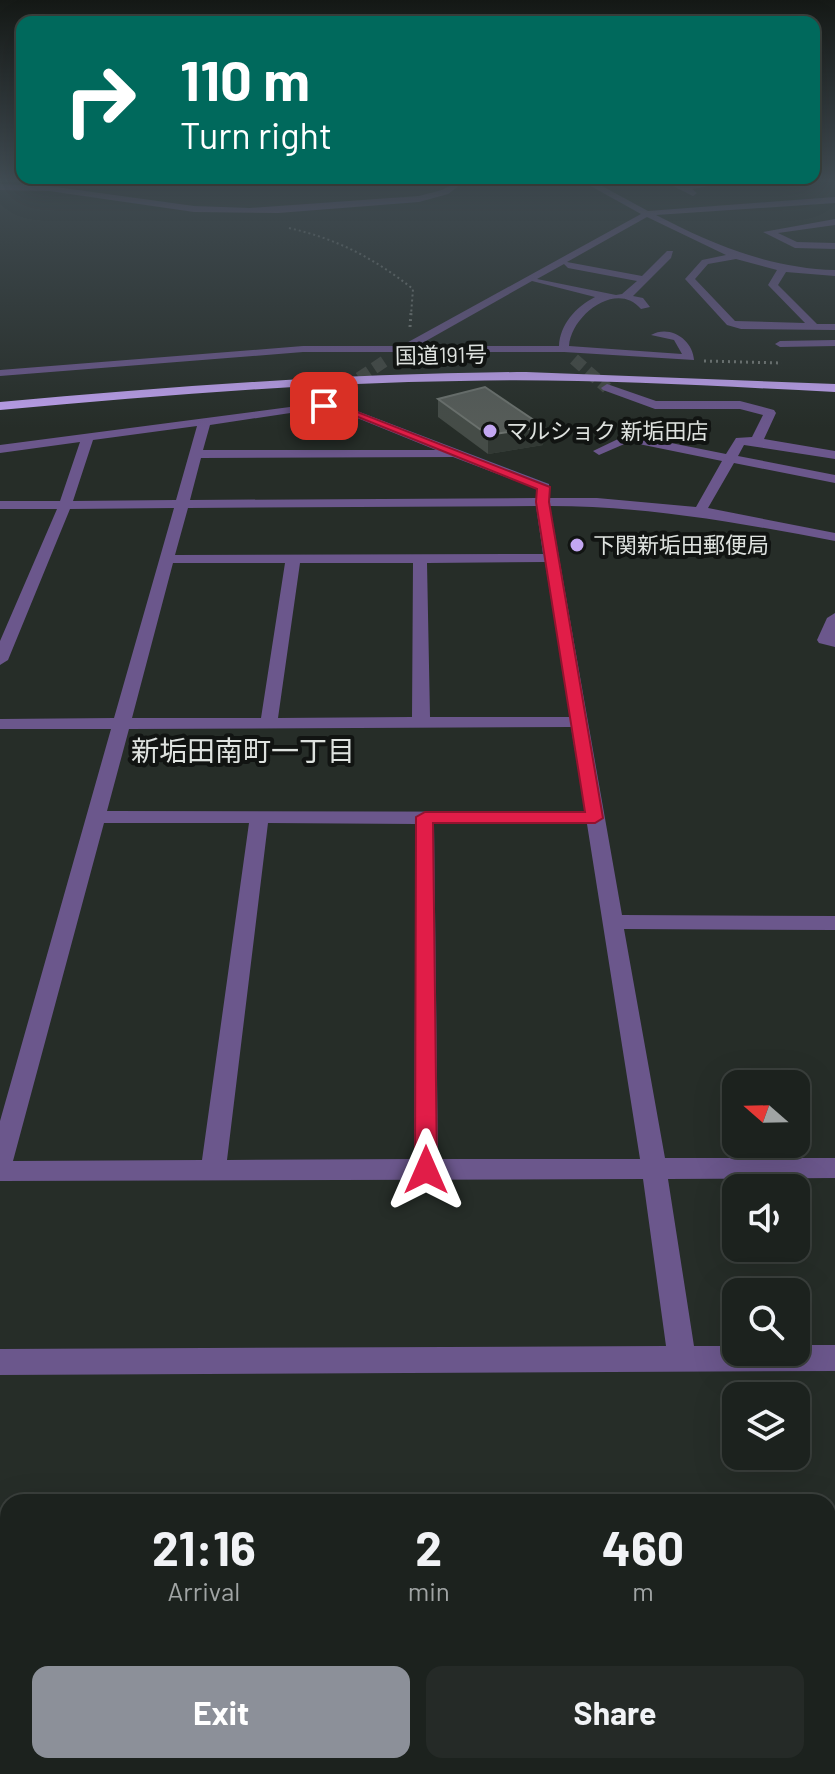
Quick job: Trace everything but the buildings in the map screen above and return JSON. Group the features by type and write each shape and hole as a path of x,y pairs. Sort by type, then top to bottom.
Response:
{"highway":[{"name":"国道191号","path":"0,395 202,378 415,368 547,367 835,376"},
{"name":"国道191号","path":"0,408 192,388 388,378 527,376 835,388"}],"street":[{"path":"388,359 560,262"},
{"path":"625,297 660,262"},
{"path":"691,278 706,262"},
{"path":"754,262 782,270 835,273"},
{"path":"568,265 642,277 663,274"},
{"path":"782,270 773,285 814,327"},
{"path":"677,276 691,278 731,323 741,326 835,327"},
{"path":"537,282 607,297 639,300 645,307"},
{"path":"564,347 568,328 596,300 607,297"},
{"path":"0,373 233,352 564,347 690,358 678,337 656,335"},
{"path":"780,344 835,343"},
{"path":"564,347 574,359"},
{"path":"0,449 307,409 331,401 344,388"},
{"path":"607,388 655,405 740,405 768,411 768,418 756,441"},
{"path":"331,401 340,409 544,487 542,502 654,1168 682,1358"},
{"path":"0,1164 205,421"},
{"path":"599,451 645,430"},
{"path":"0,660 65,505 88,437"},
{"path":"628,438 669,449 835,479"},
{"path":"700,511 740,441 835,455"},
{"path":"196,454 455,453"},
{"path":"0,505 542,502 650,505 700,511 835,537"},
{"path":"269,723 293,558"},
{"path":"420,558 421,722"},
{"path":"167,559 552,558"},
{"path":"835,618 825,640 835,642"},
{"path":"0,724 579,722"},
{"path":"97,817 595,818"},
{"path":"213,1172 259,817"},
{"path":"425,817 426,1170"},
{"path":"613,922 835,923"},
{"path":"0,1171 835,1168"},
{"path":"0,1362 835,1358"}],"path":[{"path":"379,262 413,289 410,334 417,340"},
{"path":"698,355 700,361 788,363"}],"tunnel":[{"path":"344,388 388,359"},
{"path":"574,359 607,388"}],"place":[{"name":"マルショク 新垢田店","path":"490,431"},
{"name":"下関新垢田郵便局","path":"577,545"}],"district":[{"name":"新垢田南町一丁目","path":"243,751"}],"route":[{"path":"324,406 331,401 340,409 544,487 542,502 595,818 425,817 426,1170"}]}
